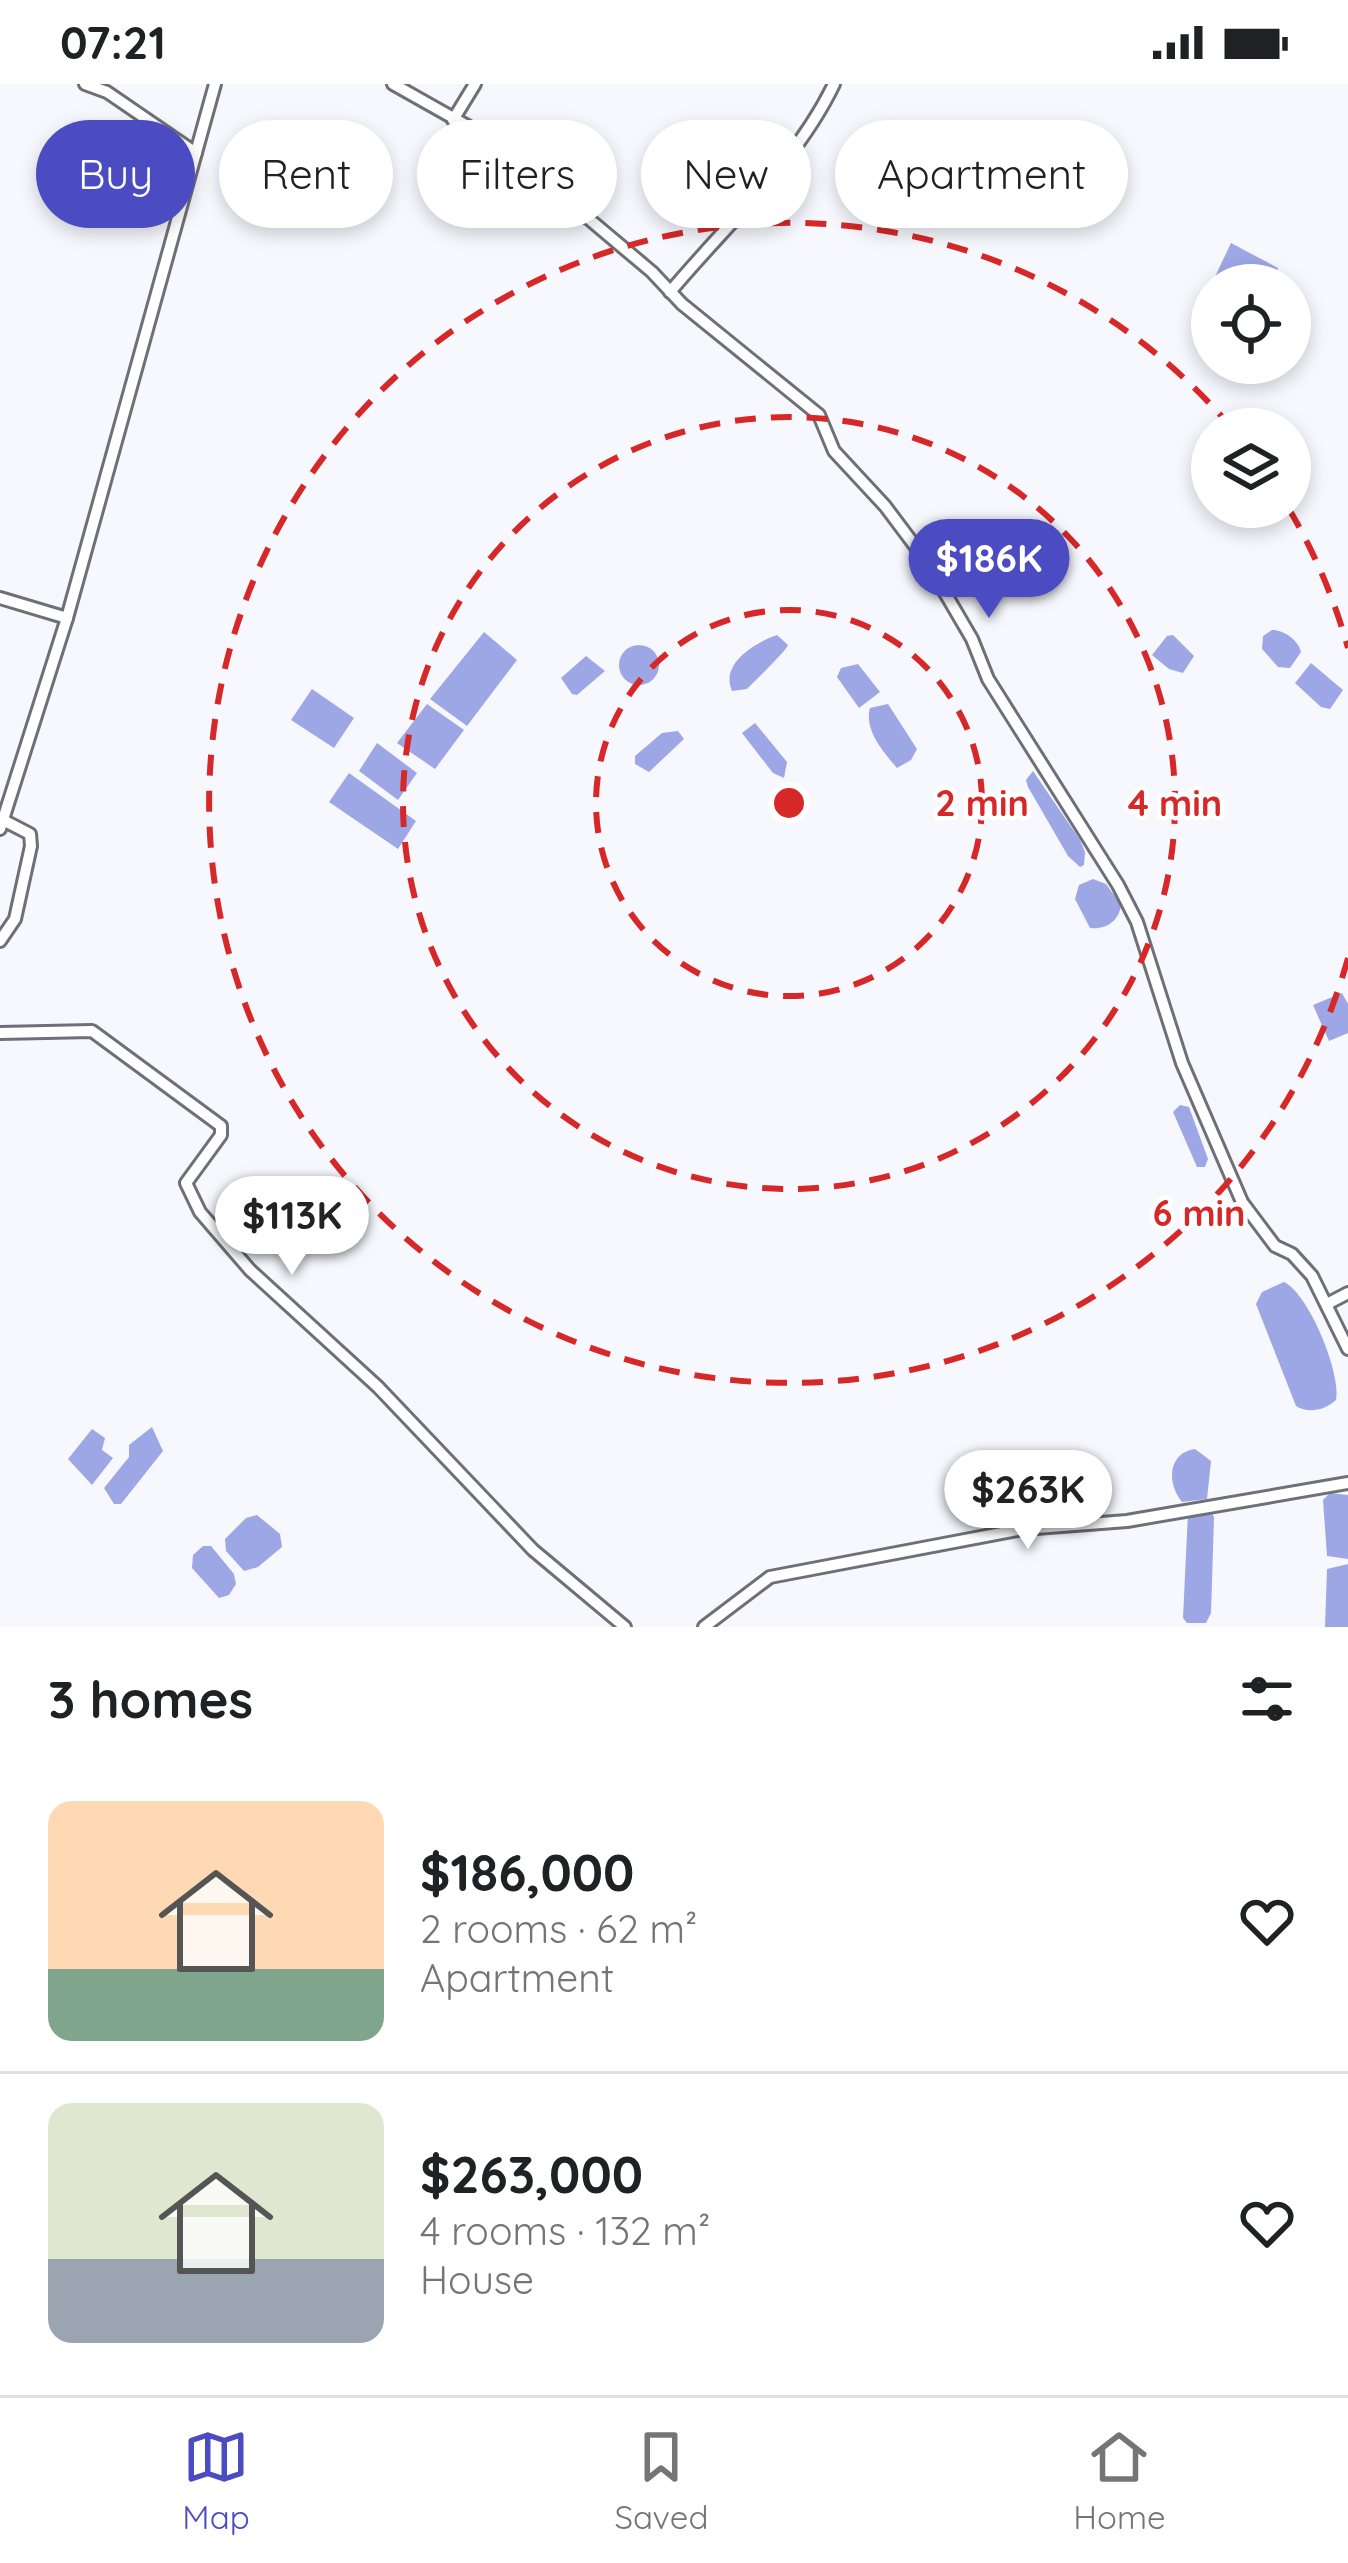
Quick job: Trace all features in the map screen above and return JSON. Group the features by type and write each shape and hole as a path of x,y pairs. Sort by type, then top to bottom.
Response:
{"street":[{"path":"86,84 107,92 196,153"},
{"path":"0,941 15,919 31,846 31,834 2,824 68,618 215,84"},
{"path":"393,84 453,120 476,84"},
{"path":"670,292 818,119 835,84"},
{"path":"600,228 819,415 834,451 885,506 927,562 972,638 988,680 1118,884 1137,922 1182,1063 1243,1202 1275,1246 1292,1255 1312,1276 1348,1349"},
{"path":"0,598 68,618"},
{"path":"0,1033 92,1031 221,1126 221,1136 186,1183 200,1212 250,1270 378,1387 532,1550 625,1627"},
{"path":"1327,1304 1348,1293"},
{"path":"704,1627 770,1577 1023,1529 1127,1520 1348,1483"}],"water":[{"path":"1231,243 1270,264 1221,264"},
{"path":"1272,630 1290,636 1301,652 1290,668 1278,667 1262,649 1263,636"},
{"path":"484,632 517,660 467,726 430,699"},
{"path":"777,635 786,648 747,689 732,691 735,664 749,649"},
{"path":"1173,635 1194,656 1183,673 1152,655"},
{"path":"639,645 653,651 659,665 653,679 639,685 625,679 619,665 625,651"},
{"path":"586,656 605,671 577,695 572,694 561,678"},
{"path":"1311,663 1343,690 1330,709 1321,707 1295,683"},
{"path":"858,664 880,692 859,708 837,677 841,668"},
{"path":"312,689 354,718 334,748 291,720"},
{"path":"427,704 464,730 435,769 397,743"},
{"path":"888,704 917,749 911,760 897,768 870,724 870,708"},
{"path":"755,723 787,762 784,778 773,773 742,733"},
{"path":"678,731 684,739 649,772 635,764 635,756 662,733"},
{"path":"377,743 417,773 398,800 359,771"},
{"path":"1033,771 1080,840 1084,865 1080,867 1068,856 1028,787 1026,780"},
{"path":"349,773 416,821 398,849 329,802"},
{"path":"1093,879 1106,884 1121,905 1115,920 1090,928 1075,899 1079,885"},
{"path":"1342,993 1348,1004 1348,1033 1329,1041 1313,1005"},
{"path":"1180,1105 1189,1107 1208,1159 1205,1167 1197,1167 1173,1112"},
{"path":"1284,1282 1313,1317 1334,1372 1336,1400 1322,1408 1296,1406 1256,1304 1262,1292"},
{"path":"152,1427 163,1451 121,1504 114,1504 104,1488 129,1457 129,1445"},
{"path":"92,1429 105,1438 102,1450 113,1458 92,1485 68,1459"},
{"path":"1195,1449 1211,1461 1207,1499 1182,1502 1172,1470 1179,1456"},
{"path":"1068,1473 1078,1489 1078,1512 1036,1519 1025,1484"},
{"path":"1330,1493 1348,1495 1348,1559 1327,1556 1323,1500"},
{"path":"1188,1512 1211,1512 1214,1517 1211,1613 1206,1623 1187,1623 1183,1618"},
{"path":"257,1515 280,1534 282,1547 258,1567 244,1571 226,1551 225,1539 246,1518"},
{"path":"211,1546 234,1574 236,1584 229,1595 219,1598 192,1568 193,1555"},
{"path":"1348,1564 1348,1627 1325,1627 1327,1569"}]}
